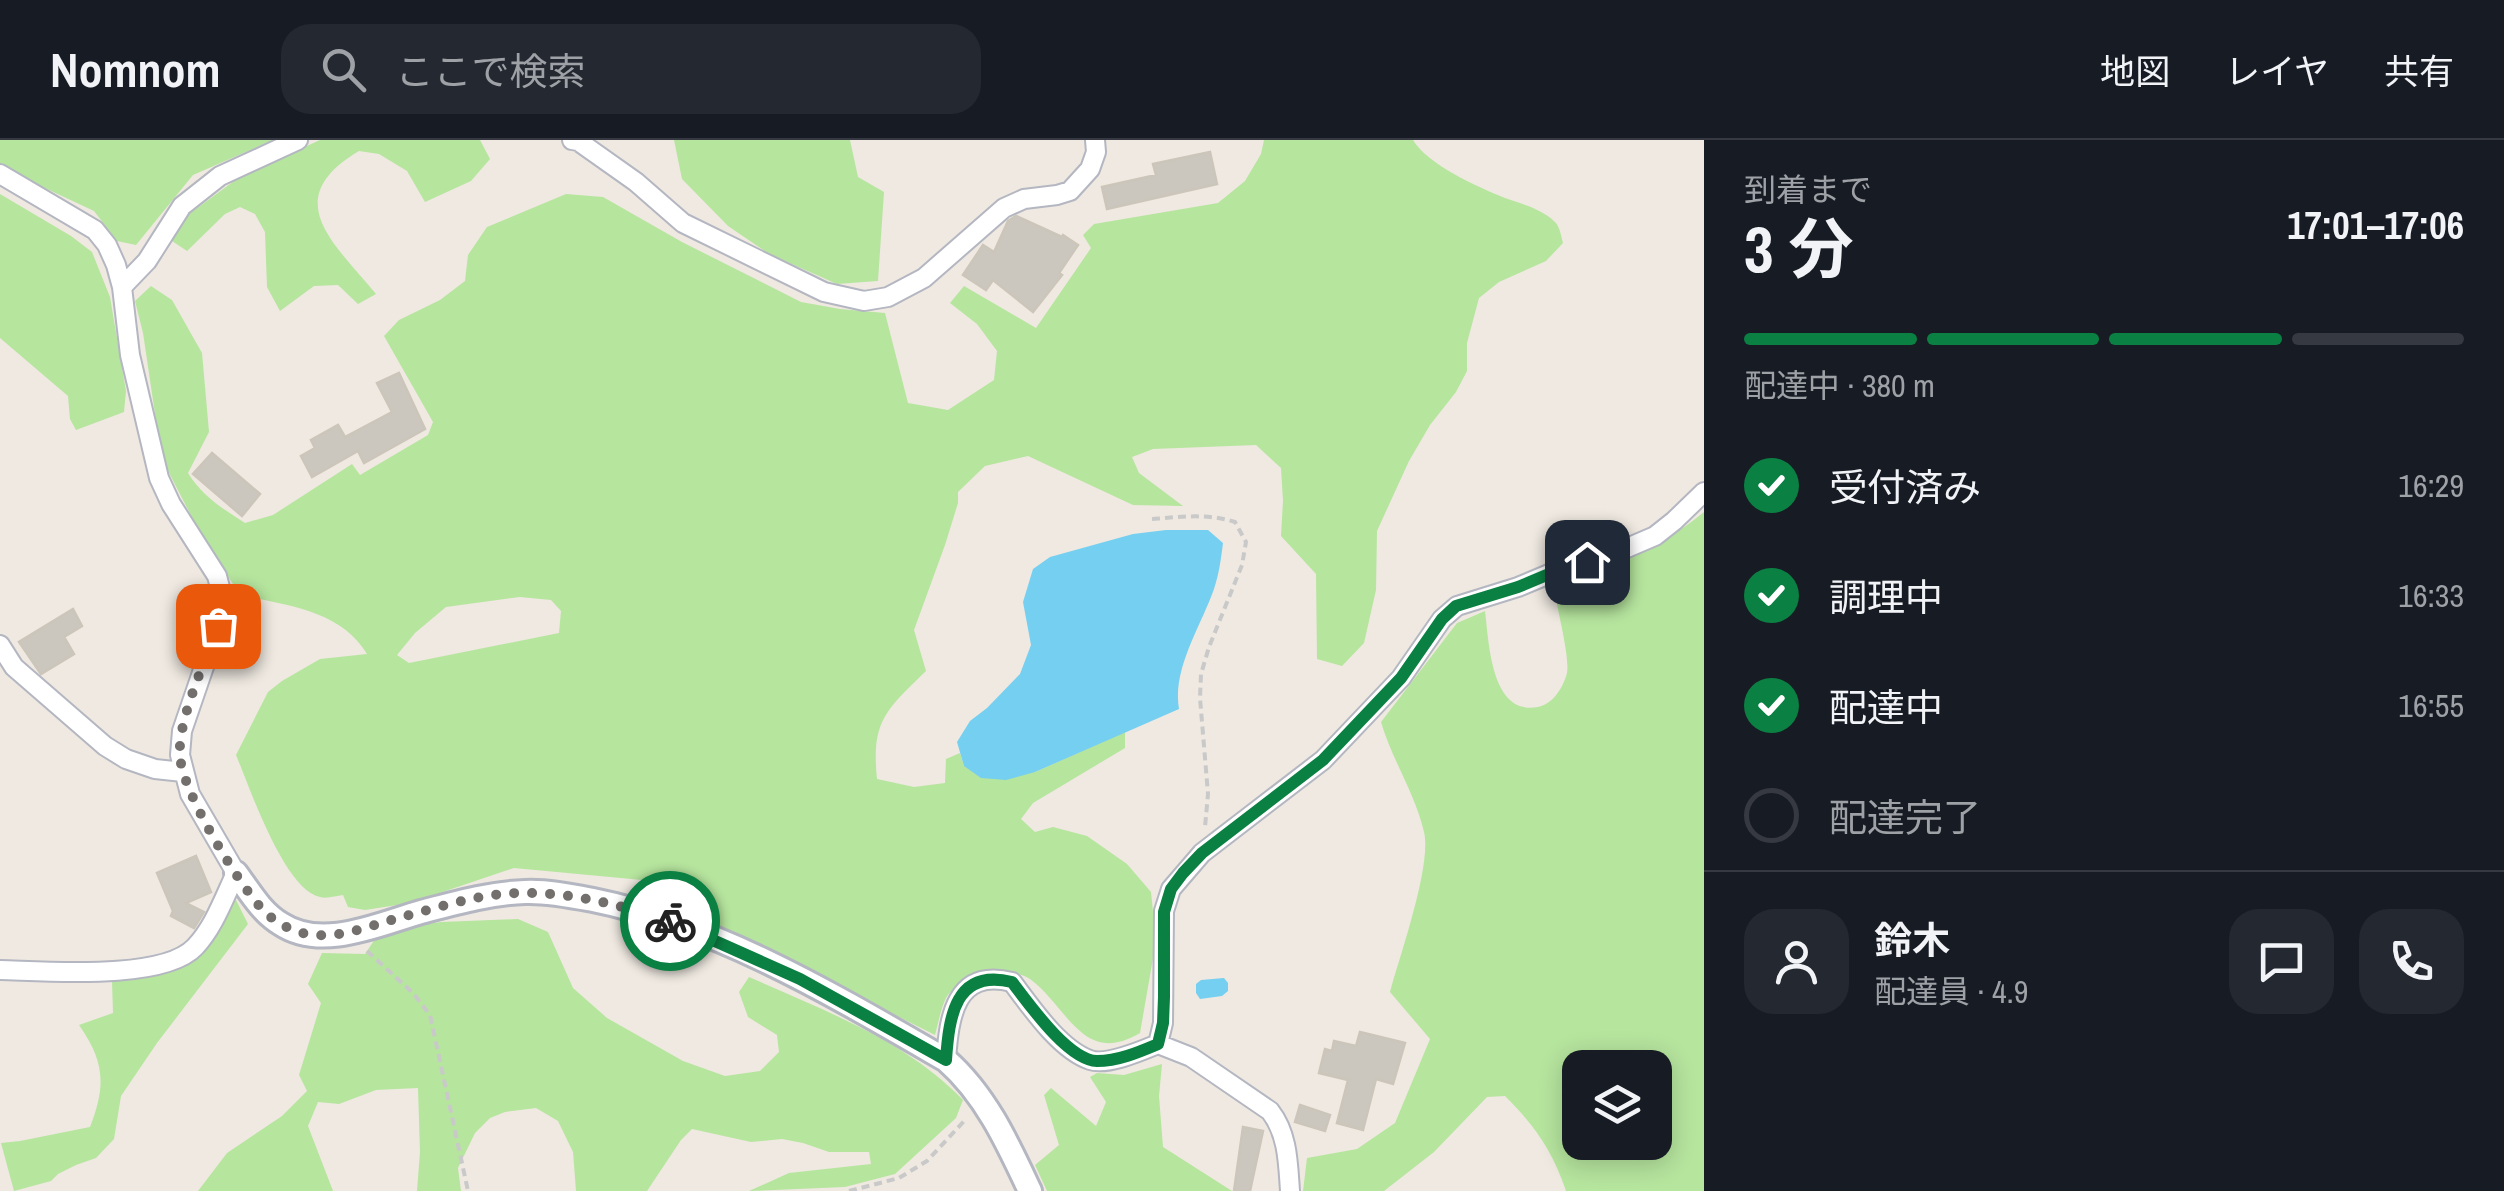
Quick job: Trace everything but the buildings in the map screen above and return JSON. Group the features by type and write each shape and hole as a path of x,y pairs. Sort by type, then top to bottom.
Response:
{"street":[{"path":"122,287 147,261 182,206 220,176 298,140"},
{"path":"572,140 636,182 683,222 824,292 864,301 888,298 924,278 1004,208 1070,190 1090,169 1096,140"},
{"path":"0,174 95,230 116,265 130,355 159,478 217,576 223,599 218,626 182,731 183,772 190,794 262,910 284,926 305,934 346,933 480,897 528,891 625,906 672,921 800,979 946,1060 965,1076 983,1102 1030,1191"},
{"path":"1158,1044 1164,1010 1164,912 1171,889 1202,853 1323,760 1401,678 1442,619 1456,606 1613,554 1655,536 1704,492"},
{"path":"0,645 14,667 104,746 155,769 183,772"},
{"path":"0,970 113,972 174,960 192,951 208,932 236,873"},
{"path":"946,1060 948,1030 960,995 971,984 999,979 1012,982 1065,1045 1092,1061 1117,1059 1158,1044 1191,1057 1270,1111 1286,1146 1290,1191"}],"path":[{"path":"1152,518 1223,518 1235,522 1246,542 1242,565 1201,674 1208,794 1202,853"},
{"path":"346,933 413,994 430,1015 468,1191"},
{"path":"848,1191 899,1178 927,1161 983,1102"}],"green space":[{"path":"0,140 273,140 193,175 136,245 117,241 94,211 0,167"},
{"path":"320,140 480,140 490,159 471,181 425,202 407,171 379,154 359,151 335,169 322,186 318,204 321,221 331,239 376,294 358,304 338,285 314,286 280,311 267,287 265,232 255,214 240,207 225,214 187,251 172,241 189,214 241,176"},
{"path":"674,140 850,140 858,177 884,192 878,281 837,284 769,254 728,226 682,179"},
{"path":"1264,140 1413,140 1430,158 1455,174 1550,217 1558,226 1563,243 1546,261 1499,282 1479,298 1467,343 1467,371 1409,461 1377,531 1376,590 1364,643 1342,666 1317,659 1316,574 1281,536 1281,468 1256,445 1153,449 1132,457 1139,473 1183,506 1133,505 1028,456 985,466 958,492 945,545 914,630 926,671 884,718 876,743 877,779 914,787 945,783 946,759 960,753 964,766 1035,772 1125,732 1125,748 1033,803 1021,819 1035,832 1053,827 1087,836 1127,864 1151,892 1156,941 1140,1033 1120,1042 1104,1043 1090,1038 1030,979 998,973 973,978 952,990 944,1002 935,1035 659,897 642,880 514,868 410,903 365,910 348,907 343,895 320,897 294,876 270,835 236,755 268,692 282,681 320,659 367,654 356,639 328,619 294,606 240,595 200,533 165,465 158,434 135,301 151,286 172,300 202,353 209,432 188,473 206,495 245,523 273,515 352,464 360,475 428,435 433,422 384,336 399,320 440,300 465,281 468,255 487,227 566,194 603,197 801,302 885,313 908,403 948,410 994,380 997,351 977,324 950,303 964,286 1036,328 1091,248 1083,235 1094,224 1218,203 1245,181 1261,154","holes":["520,597 551,600 561,611 559,633 409,663 397,655 415,633 446,607"]},
{"path":"0,194 92,252 110,297 126,391 124,412 76,430 70,419 68,396 0,338"},
{"path":"1704,512 1704,1191 1566,1191 1541,1139 1505,1096 1487,1097 1434,1152 1384,1191 1303,1191 1307,1158 1357,1149 1395,1123 1430,1039 1390,992 1419,887 1425,847 1420,818 1381,722 1457,623 1485,611 1491,658 1502,689 1522,707 1548,703 1560,690 1567,673 1556,582 1634,555"},
{"path":"234,896 248,924 121,1096 114,1139 96,1158 58,1174 51,1181 14,1191 1,1143 90,1127 99,1099 100,1074 94,1051 79,1025 113,1013 112,981 142,978 174,968"},
{"path":"518,919 548,932 573,988 607,1018 683,1061 725,1076 760,1071 779,1052 777,1035 748,1017 739,992 749,977 863,1029 916,1061 963,1100 956,1118 895,1174 845,1187 749,1191 789,1173 871,1164 869,1152 829,1152 782,1139 751,1142 692,1129 647,1191 576,1191 573,1152 558,1121 536,1108 505,1112 490,1118 475,1133 458,1168 461,1191 417,1191 418,1088 376,1090 339,1104 318,1102 308,1126 333,1191 198,1191 227,1153 282,1116 307,1091 299,1075 321,1003 308,984 322,953 365,954 385,930 441,922"},
{"path":"1162,1064 1159,1096 1163,1147 1232,1191 1047,1191 1035,1165 1059,1145 1044,1095 1051,1088 1096,1126 1106,1102 1090,1077 1097,1073 1124,1075"}],"water":[{"path":"1208,530 1223,543 1214,589 1184,663 1179,709 1035,772 1006,780 981,778 964,766 957,742 970,721 1020,674 1031,645 1023,602 1033,569 1050,557 1133,534"},
{"path":"1224,978 1228,991 1222,996 1200,999 1196,984"}],"way so far":[{"path":"218,626 182,731 183,772 190,794 236,873 262,910 284,926 305,934 346,933 480,897 528,891 625,906 670,921"}],"route":[{"path":"670,921 800,979 946,1060 948,1030 960,995 971,984 999,979 1012,982 1065,1045 1092,1061 1117,1059 1144,1050 1158,1044 1163,1023 1164,912 1171,889 1183,873 1202,853 1323,760 1401,678 1442,619 1456,606 1587,562"}]}
